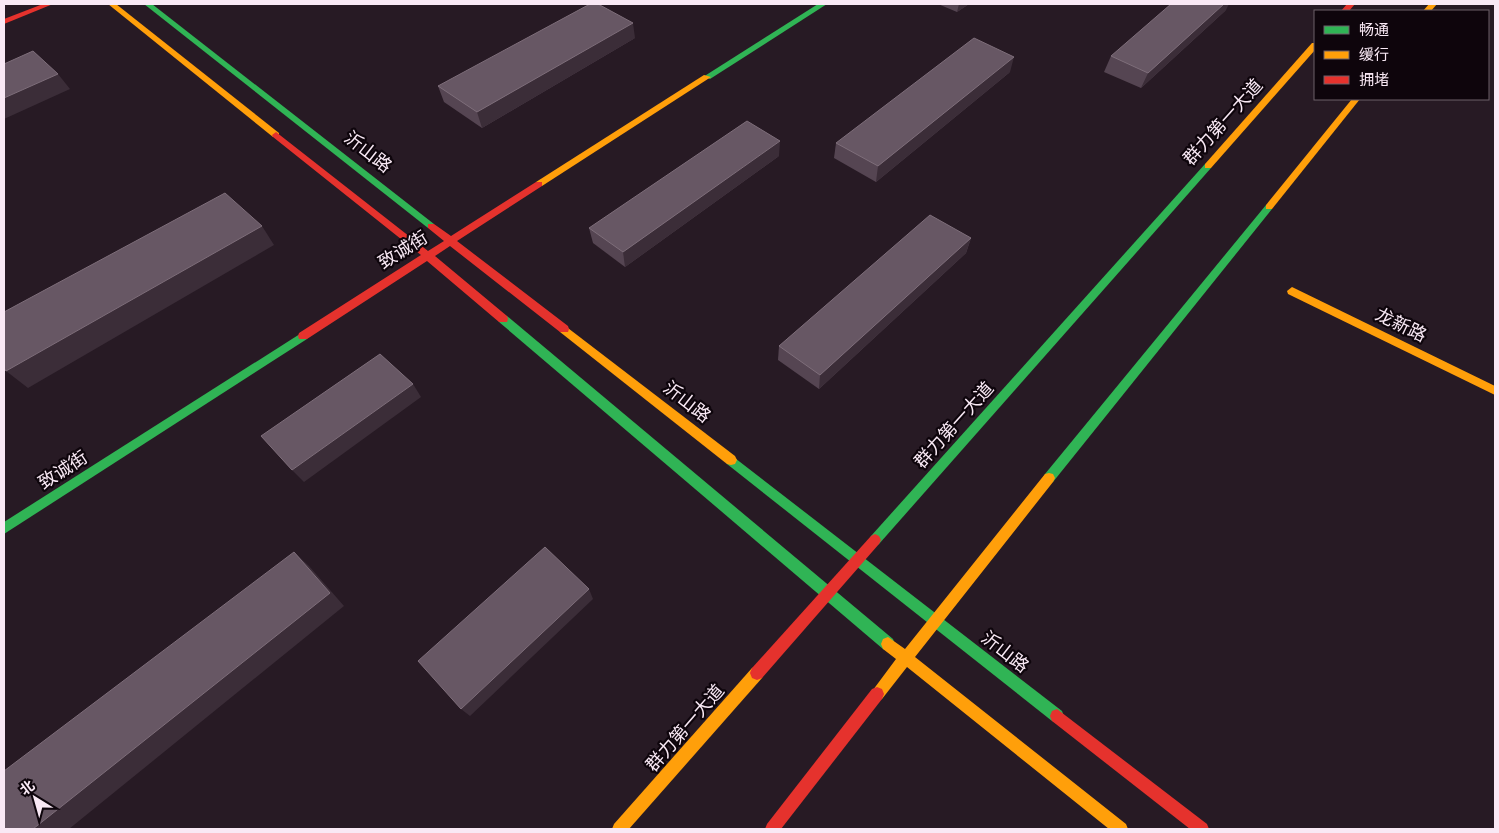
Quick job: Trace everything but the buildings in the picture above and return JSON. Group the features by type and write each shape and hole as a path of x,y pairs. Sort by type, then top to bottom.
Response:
{"main road":[{"path":"4,22 49,4"},
{"path":"112,4 427,255 905,659 1121,829"},
{"name":"沂山路","path":"148,4 452,240 1202,829"},
{"name":"致诚街","path":"4,529 427,255 823,4"},
{"name":"群力第一大道","path":"618,829 1314,46"},
{"path":"772,829 935,620 1355,100"},
{"name":"龙新路","path":"1292,291 1495,391"}],"traffic: fast":[{"path":"148,4 431,226"},
{"path":"707,77 823,4"},
{"path":"875,540 1208,166"},
{"path":"1049,478 1269,207"},
{"path":"503,319 888,644"},
{"path":"4,529 303,336"},
{"path":"731,460 1057,716"}],"traffic: slow":[{"path":"112,4 276,135"},
{"path":"1428,10 1433,4"},
{"path":"1208,166 1314,46"},
{"path":"539,184 707,77"},
{"path":"1269,207 1355,100"},
{"path":"1292,291 1495,391"},
{"path":"564,329 731,460"},
{"path":"877,694 1049,478"},
{"path":"888,644 1121,829"},
{"path":"619,829 757,673"}],"traffic: jam":[{"path":"4,22 49,4"},
{"path":"1346,10 1351,4"},
{"path":"276,135 427,255 503,319"},
{"path":"303,336 539,184"},
{"path":"431,226 564,329"},
{"path":"757,673 875,540"},
{"path":"772,829 877,694"},
{"path":"1057,716 1202,829"}]}
